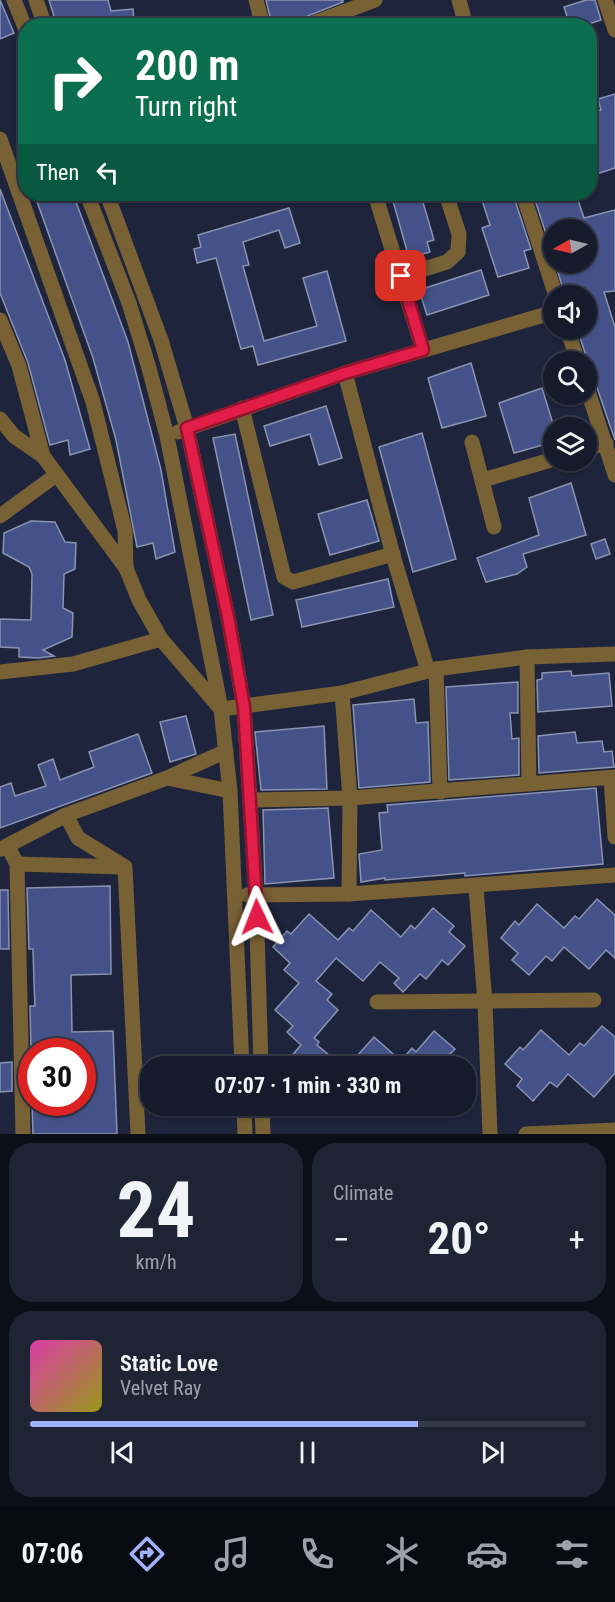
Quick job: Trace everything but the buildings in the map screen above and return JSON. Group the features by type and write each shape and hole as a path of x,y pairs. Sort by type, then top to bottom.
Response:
{"street":[{"path":"14,0 21,18"},
{"path":"36,0 42,18"},
{"path":"256,0 261,18"},
{"path":"332,18 375,0"},
{"path":"459,0 464,18"},
{"path":"605,0 615,30"},
{"path":"0,139 18,190"},
{"path":"22,201 93,402 125,531 126,568"},
{"path":"90,201 129,303 167,436 221,709 230,791 242,1056"},
{"path":"109,201 161,340 187,428 228,617 244,707 251,800 261,1056"},
{"path":"377,201 423,350"},
{"path":"401,276 447,262 458,252 459,234 448,201"},
{"path":"525,201 552,285"},
{"path":"167,436 345,373 543,315"},
{"path":"0,320 18,366 43,456 126,568 139,600 161,639 221,709"},
{"path":"345,373 393,554 432,670 440,792"},
{"path":"593,405 615,475"},
{"path":"242,408 284,577 293,582 393,554"},
{"path":"0,418 14,436 43,456"},
{"path":"472,442 494,527"},
{"path":"597,446 606,443"},
{"path":"483,480 543,462"},
{"path":"0,516 56,475"},
{"path":"0,672 73,664 161,639"},
{"path":"221,709 342,693 432,670 527,657 615,654"},
{"path":"527,657 528,784"},
{"path":"342,693 350,798 349,894"},
{"path":"23,1134 17,864 4,848 66,815 167,778 226,751"},
{"path":"251,800 350,798 613,777 615,837"},
{"path":"167,778 230,791"},
{"path":"66,815 78,838 125,867"},
{"path":"17,864 125,867"},
{"path":"125,867 138,1134"},
{"path":"235,895 349,894 615,875"},
{"path":"476,886 485,1003 490,1134"},
{"path":"377,1002 485,1003 594,1000"},
{"path":"244,1116 245,1134"},
{"path":"262,1116 263,1134"},
{"path":"526,1134 615,1130"}],"route":[{"path":"257,917 244,707 228,617 187,428 345,373 423,350 401,276"}]}
